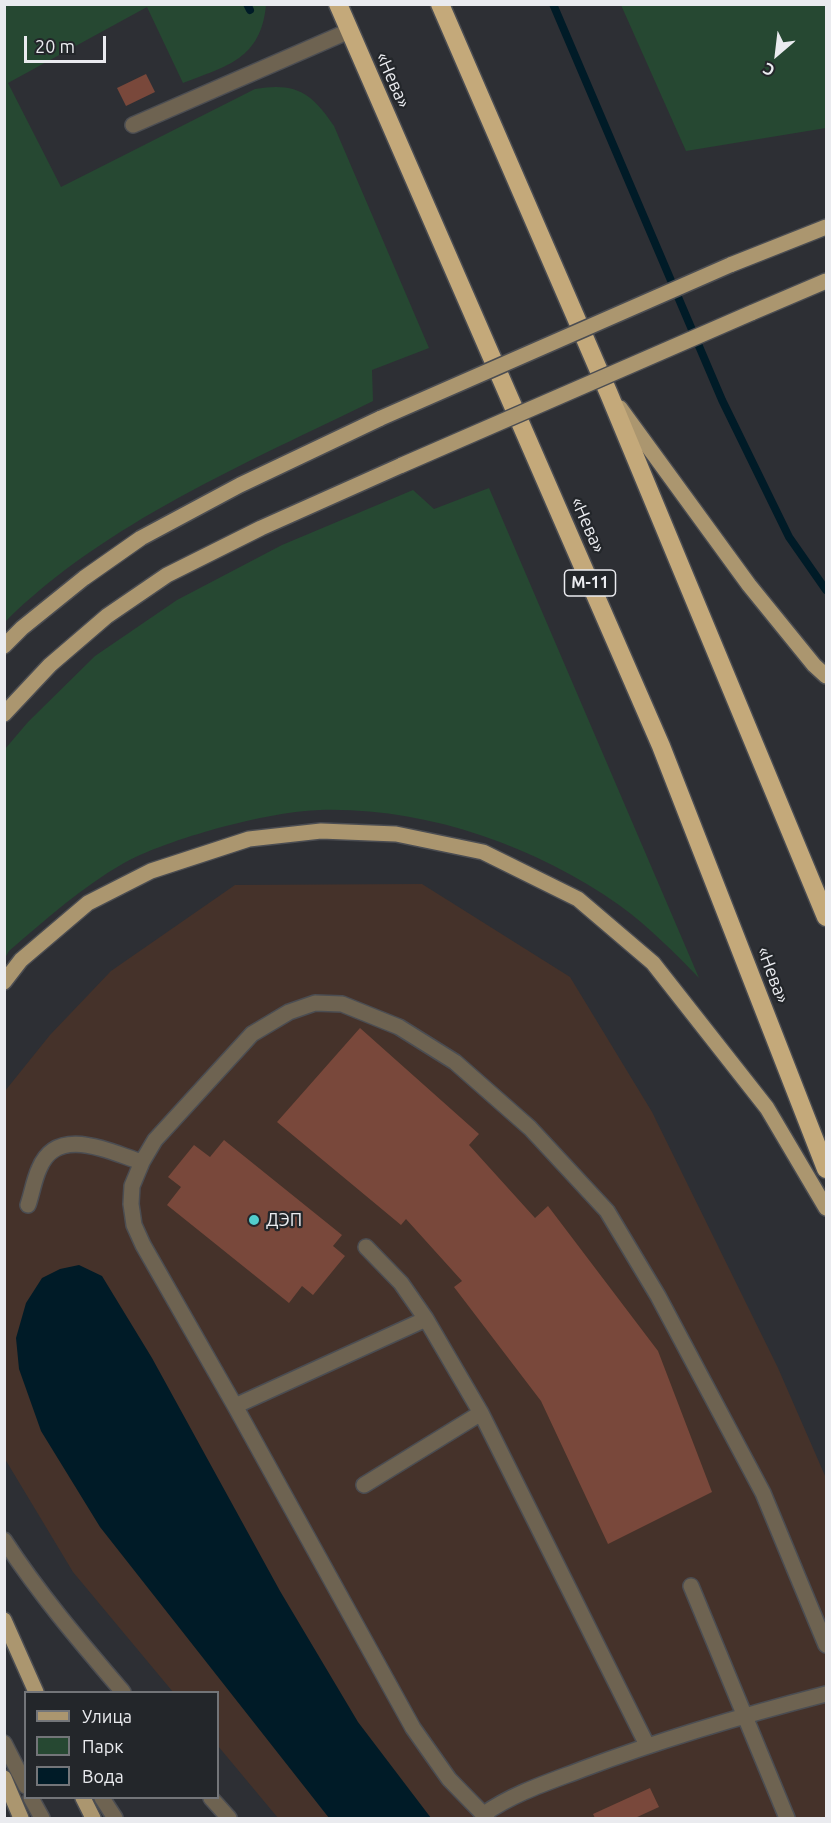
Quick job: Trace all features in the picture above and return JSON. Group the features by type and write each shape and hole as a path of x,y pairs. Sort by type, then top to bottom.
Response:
{"highway":[{"name":"«Нева»","path":"338,4 661,746 826,1169"},
{"path":"440,4 609,394 826,917"}],"main road":[{"path":"4,646 22,628 84,578 141,538 240,485 381,417 730,265 826,227"},
{"path":"4,714 50,665 107,616 167,575 261,528 402,465 826,281"},
{"path":"609,394 748,585 814,665 826,676"},
{"path":"4,982 21,960 88,903 151,871 249,839 321,831 396,834 483,852 578,899 653,963 767,1108 826,1208"},
{"path":"4,1620 35,1691"},
{"path":"4,1778 21,1818"},
{"path":"84,1799 93,1818"}],"lane":[{"path":"133,125 349,31"},
{"path":"826,1645 763,1493 658,1296 607,1211 530,1128 455,1062 399,1027 342,1004 315,1003 289,1012 252,1034 155,1140 132,1186 131,1204 134,1225 143,1245 413,1728 449,1779 485,1816 500,1803 523,1792 647,1745 826,1694"},
{"path":"28,1204 40,1167 55,1148 67,1143 79,1143 142,1162"},
{"path":"366,1247 401,1283 426,1319 481,1413 647,1745"},
{"path":"235,1406 426,1319"},
{"path":"364,1485 481,1413"},
{"path":"4,1540 16,1559 79,1640 122,1691"},
{"path":"691,1586 787,1818"},
{"path":"4,1743 24,1782"},
{"path":"32,1799 42,1818"},
{"path":"103,1799 115,1818"},
{"path":"213,1799 229,1818"}],"shaded area":[{"path":"422,884 570,977 652,1112 778,1368 826,1478 826,1818 278,1818 219,1747 219,1691 172,1691 73,1572 5,1459 5,1091 50,1035 111,971 235,885"}],"green space":[{"path":"5,4 266,5 263,23 257,38 249,49 227,65 183,83 147,7 8,83 61,187 255,89 282,87 302,92 318,105 334,126 429,348 372,370 373,401 228,472 132,525 87,554 44,587 5,622"},
{"path":"621,5 826,5 826,128 686,151"},
{"path":"489,488 699,978 630,913 551,864 477,834 438,823 399,815 359,811 320,810 271,816 211,830 147,852 109,872 79,893 9,951 5,958 5,749 28,722 95,656 177,600 282,545 413,490 434,509"}],"water":[{"path":"79,1265 102,1276 152,1358 280,1591 358,1722 431,1818 329,1818 100,1527 41,1431 19,1369 16,1338 26,1303 42,1278 60,1269"}],"building":[{"path":"146,74 155,92 126,106 117,88"},
{"path":"360,1028 479,1134 469,1145 535,1218 548,1206 658,1351 712,1492 608,1544 541,1401 454,1287 462,1281 406,1219 401,1225 277,1122"},
{"name":"ДЭП","path":"224,1140 342,1235 333,1246 345,1256 313,1295 302,1286 289,1303 167,1205 181,1187 168,1177 194,1145 210,1157"},
{"path":"650,1788 659,1807 635,1818 595,1818 593,1814"}],"waterway":[{"path":"247,4 250,10"},
{"path":"553,4 722,400 789,537 826,590"}],"place":[{"name":"ДЭП","path":"254,1220"}]}
